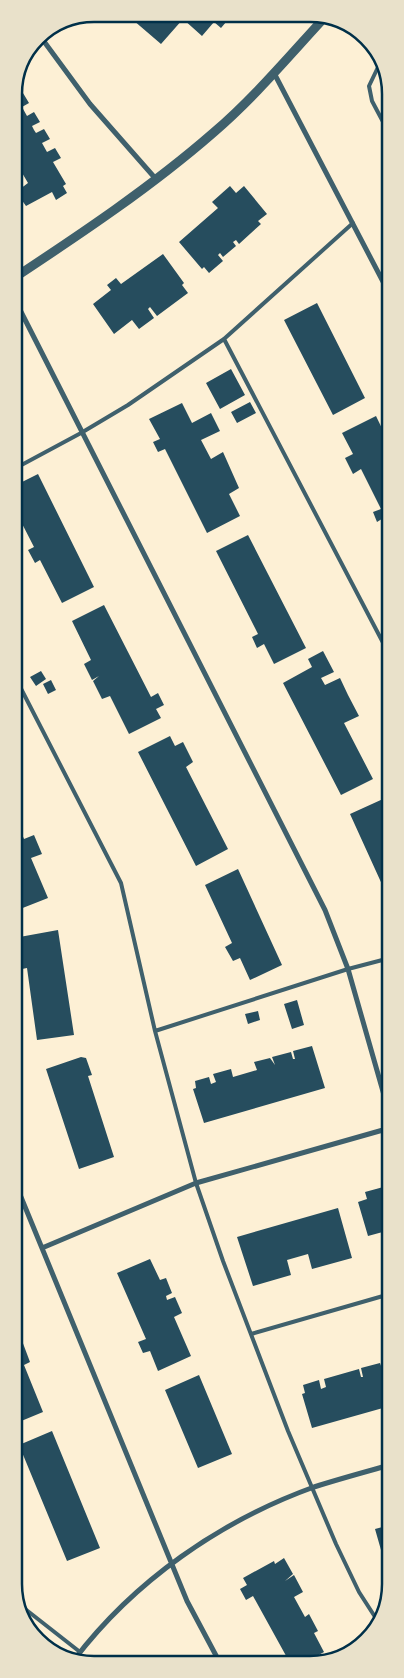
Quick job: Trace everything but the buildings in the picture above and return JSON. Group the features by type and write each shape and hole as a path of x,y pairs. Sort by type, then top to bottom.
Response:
{"street":[{"path":"23,272 85,231 213,133 274,73 319,23"},
{"path":"45,42 90,104 155,178"},
{"path":"274,73 382,280"},
{"path":"23,316 325,910 348,969 381,1086"},
{"path":"42,1248 196,1184 381,1131"},
{"path":"23,1202 171,1564 187,1601 216,1656"},
{"path":"80,1652 136,1592 171,1564 249,1515 313,1488 381,1468"}],"lane":[{"path":"377,69 369,86 372,101 382,120"},
{"path":"23,464 82,434 224,339 352,223"},
{"path":"224,339 382,640"},
{"path":"23,692 121,883 155,1031 196,1184 288,1432 336,1544 374,1615"},
{"path":"155,1031 348,969 381,960"},
{"path":"251,1334 381,1297"},
{"path":"28,1611 80,1652"}]}
